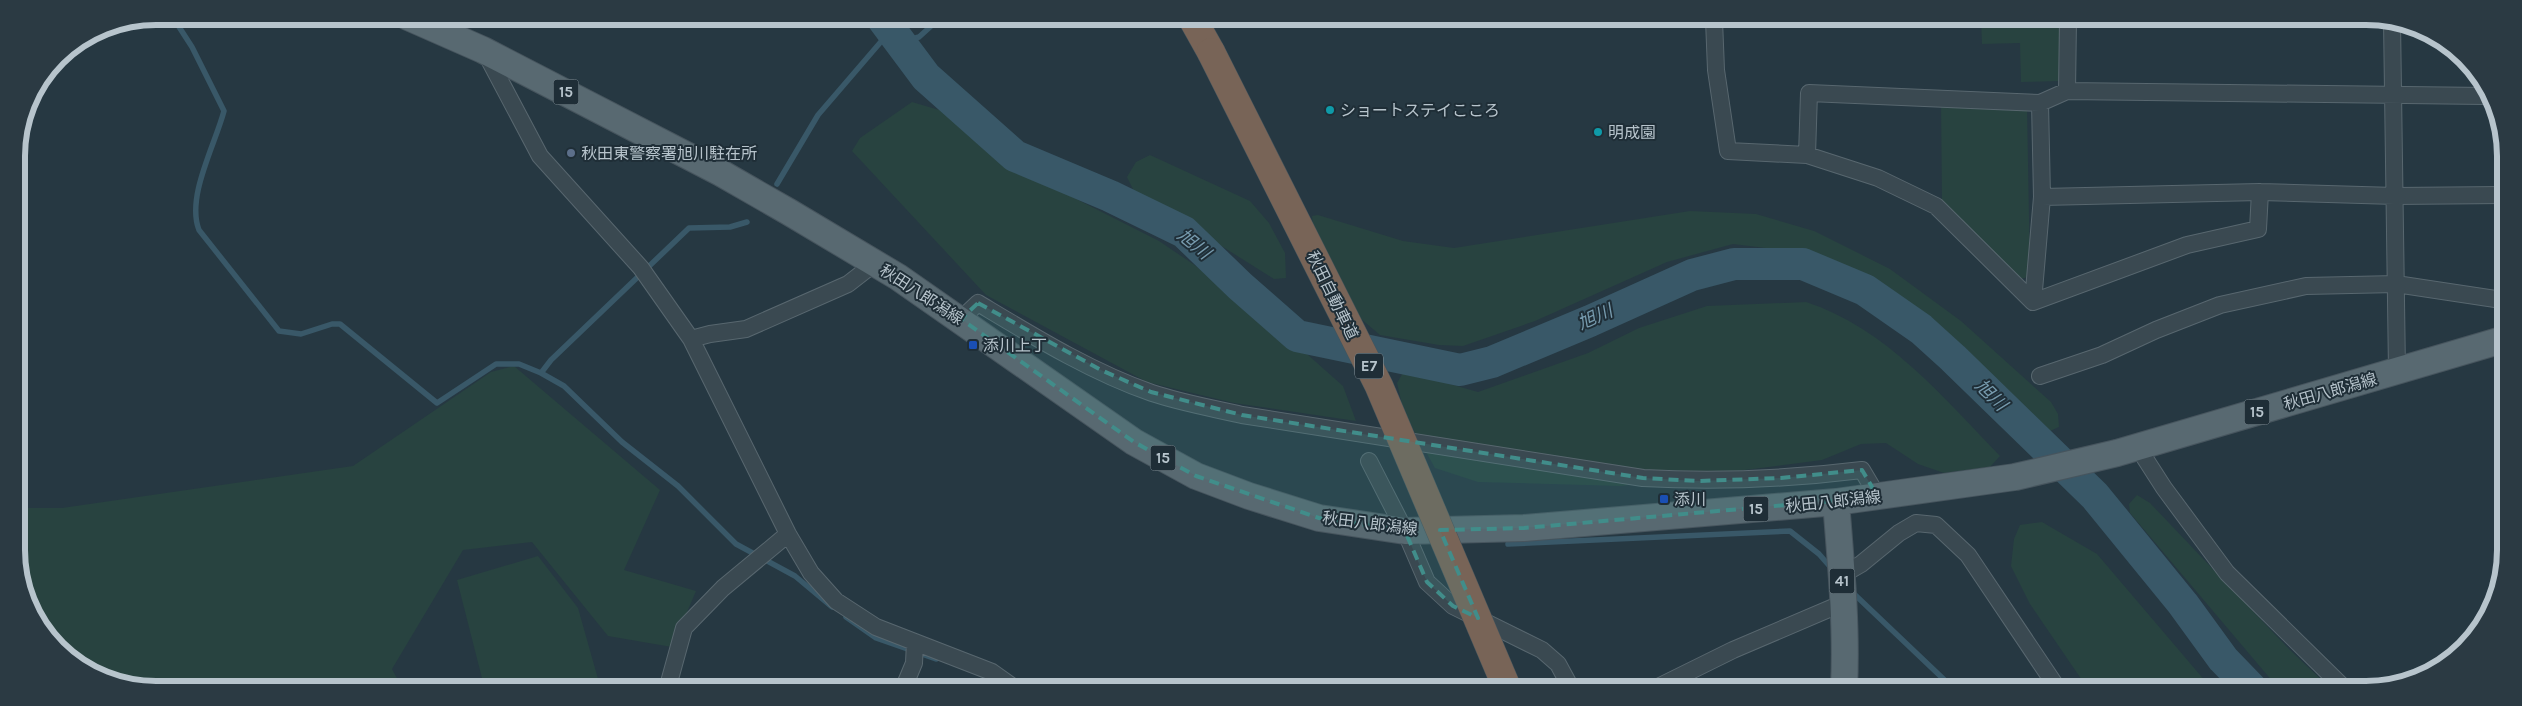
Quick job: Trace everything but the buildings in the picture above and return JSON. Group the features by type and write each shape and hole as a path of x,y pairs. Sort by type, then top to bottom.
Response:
{"highway":[{"name":"秋田自動車道","path":"1196,25 1212,52 1379,386 1504,681"}],"main road":[{"name":"秋田八郎潟線","path":"426,25 484,50 721,173 875,263 960,319 1134,442 1196,476 1249,496 1319,518 1405,531 1524,528 1836,502 1934,490 2015,477 2127,450 2497,341"},
{"name":"41","path":"1836,502 1842,575 1846,660 1844,681"}],"street":[{"path":"1714,25 1716,70 1728,151 1807,155 1878,178 1936,206 2034,302"},
{"path":"2068,25 2068,91"},
{"path":"2392,28 2397,371"},
{"path":"484,50 540,156 644,272 691,339 788,534 811,573 836,601 915,649 992,672 1004,681"},
{"path":"1807,155 1809,93 2040,103 2068,91 2482,96"},
{"path":"2034,302 2042,197 2040,103"},
{"path":"2034,302 2187,245 2258,230 2260,192"},
{"path":"2042,197 2260,192 2395,196 2497,195"},
{"path":"691,339 710,334 746,329 848,284 875,263"},
{"path":"2040,376 2102,355 2156,330 2220,304 2306,286 2396,284 2497,299"},
{"path":"960,319 978,303 1092,366 1150,392 1180,402 1242,414 1643,478 1698,481 1754,479 1862,470 1878,497"},
{"path":"2127,450 2164,488 2227,573 2337,681"},
{"path":"1369,461 1405,531 1427,582 1436,592 1453,606 1542,650 1558,664 1567,681"},
{"path":"1842,575 1862,564 1899,533 1916,523 1936,525 1968,555 2053,681"},
{"path":"669,681 684,628 723,588 788,534"},
{"path":"1670,681 1733,650 1843,603"},
{"path":"906,681 915,649"}],"highlighted area":[{"path":"978,303 1101,370 1151,392 1242,415 1643,478 1698,481 1781,478 1862,470 1878,497 1524,528 1440,530 1478,618 1453,606 1427,582 1405,531 1319,518 1196,476 1134,442 961,319"}],"green space":[{"path":"1981,25 2059,25 2060,81 2021,82 2020,43 1982,44"},
{"path":"912,102 946,112 1013,167 1159,241 1193,264 1290,339 1343,386 1356,421 1234,403 1147,382 986,295 852,151 860,138"},
{"path":"1941,104 2027,107 2030,273 2025,278 2015,279 1942,204"},
{"path":"1150,155 1250,201 1269,223 1285,253 1286,278 1274,279 1134,191 1127,177 1136,162"},
{"path":"1690,211 1756,214 1814,231 1890,269 1961,321 2051,402 2058,414 2059,427 2050,431 1940,333 1866,281 1806,253 1733,244 1667,262 1535,321 1463,346 1439,345 1380,335 1360,318 1314,235 1312,216 1318,215 1403,241 1454,248"},
{"path":"1806,302 1835,314 1862,329 1888,347 1935,388 2000,456 1990,467 1944,473 1918,464 1886,443 1861,444 1822,460 1621,486 1478,482 1435,468 1404,413 1397,383 1404,371 1478,392 1588,353 1639,328 1707,306"},
{"path":"514,366 660,490 624,570 696,591 672,647 608,636 532,542 463,550 392,669 398,681 139,680 122,677 106,671 76,654 47,623 32,592 26,567 25,508 62,508 353,466 491,372"},
{"path":"2137,495 2150,503 2289,649 2323,681 2272,681 2130,513 2129,504"},
{"path":"2042,522 2097,554 2205,681 2083,681 2030,604 2011,566 2014,539 2020,525"},
{"path":"538,556 578,608 599,681 483,681 457,580"}],"waterway":[{"path":"178,25 192,47 224,111 199,187 196,202 196,217 199,230 279,331 301,334 332,324 340,324 437,403 496,364 519,364 541,373 564,386 622,442 678,486 736,544 795,576 832,607"},
{"name":"旭川","path":"887,25 926,77 1015,156 1110,196 1184,232 1240,286 1297,336 1460,370 1492,362 1692,275 1734,264 1803,264 1865,290 1921,329 2095,496 2183,604 2223,659 2244,681"},
{"path":"900,42 919,37 932,25"},
{"path":"777,184 818,115 891,30"},
{"path":"541,373 551,360 689,228 730,227 747,222"},
{"path":"1508,544 1790,531 1819,554 1833,570"},
{"path":"1852,592 1946,681"},
{"path":"846,617 876,638 936,659"}],"place":[{"name":"ショートステイこころ","path":"1330,110"},
{"name":"明成園","path":"1598,132"},
{"name":"秋田東警察署旭川駐在所","path":"571,153"},
{"name":"添川上丁","path":"973,345"},
{"name":"添川","path":"1664,499"}]}
